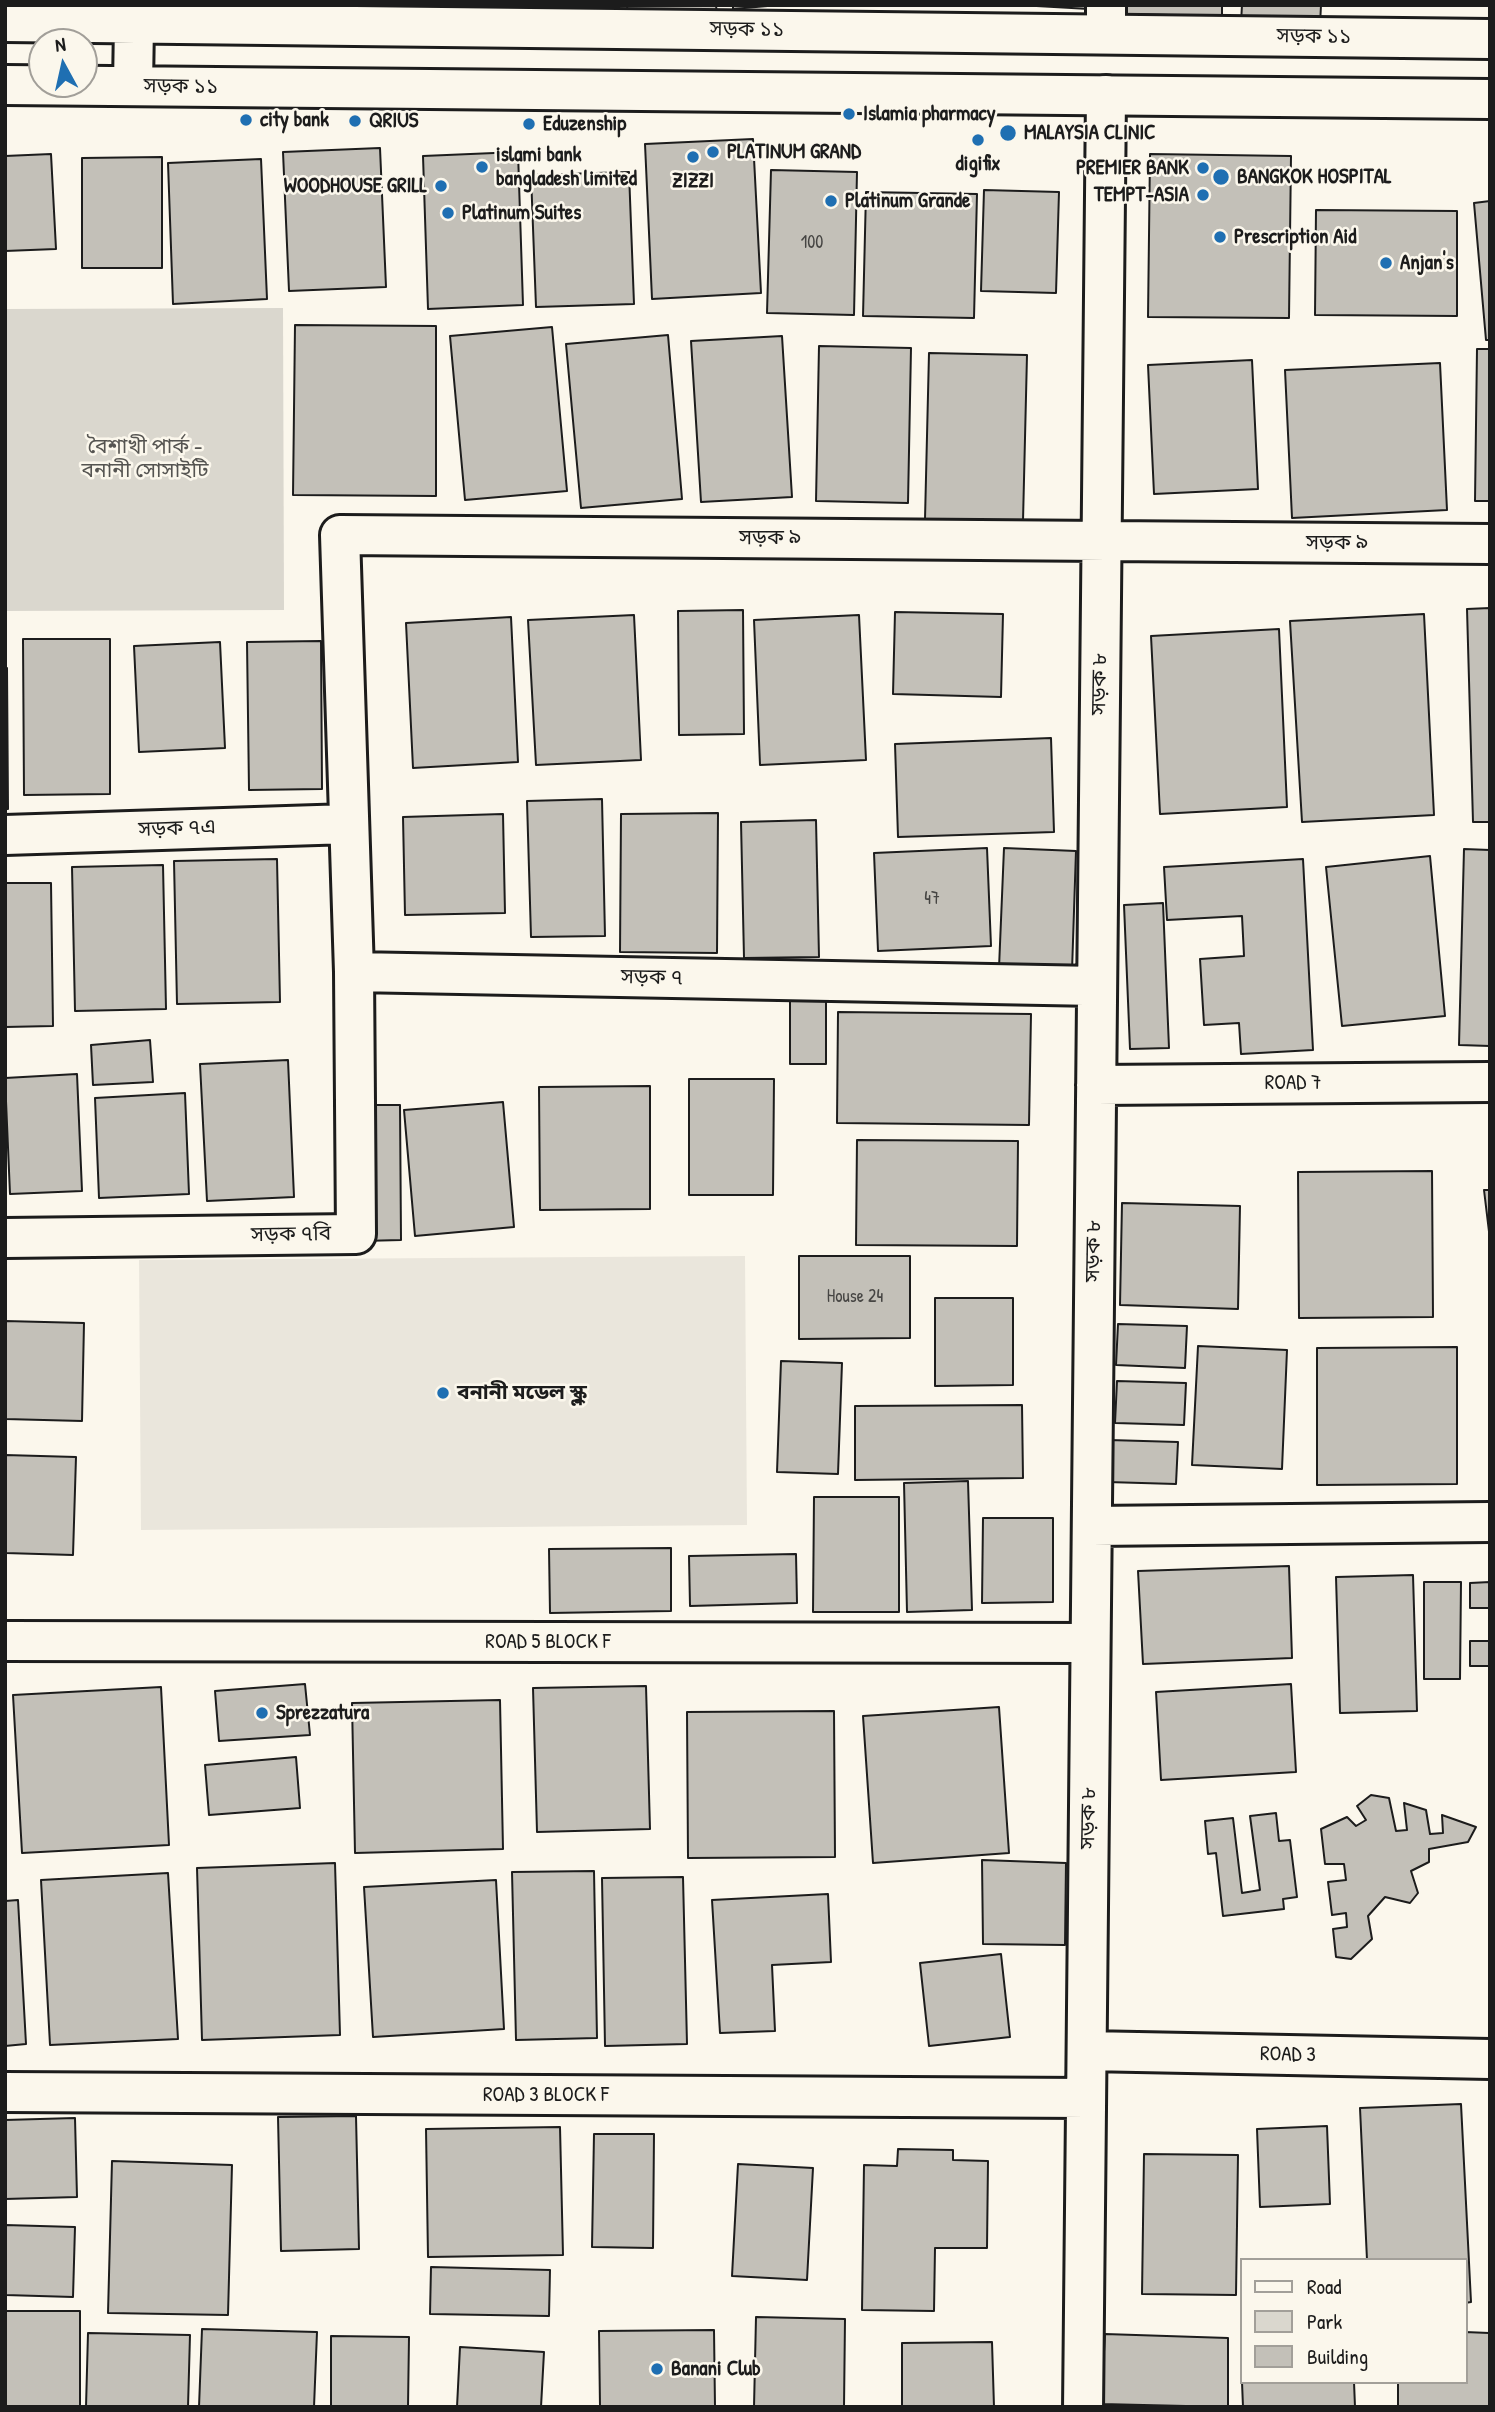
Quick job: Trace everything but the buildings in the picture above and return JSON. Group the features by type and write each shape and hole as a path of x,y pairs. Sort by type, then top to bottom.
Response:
{"street":[{"name":"সড়ক ১১","path":"5,22 135,14 1106,20 1490,39"},
{"path":"133,86 135,14"},
{"name":"সড়ক ৮","path":"1083,2407 1106,20"},
{"name":"সড়ক ১১","path":"5,85 1490,99"},
{"name":"সড়ক ৯","path":"349,824 340,534 1490,544"},
{"path":"349,824 354,972"},
{"name":"সড়ক ৭এ","path":"5,835 349,824"},
{"name":"সড়ক ৭","path":"354,972 1097,986"},
{"name":"সড়ক ৭বি","path":"5,1238 356,1234 354,972"},
{"name":"ROAD 7","path":"1096,1085 1490,1082"},
{"path":"1092,1526 1490,1522"},
{"name":"ROAD 5 BLOCK F","path":"5,1640 1090,1643"},
{"name":"ROAD 3","path":"1087,2051 1490,2059"},
{"name":"ROAD 3 BLOCK F","path":"5,2092 1086,2098"}],"shaded area":[{"name":"বনানী মডেল স্কুল","path":"745,1256 747,1525 141,1530 139,1260"}],"green space":[{"name":"বৈশাখী পার্ক - বনানী সোসাইটি","path":"283,308 284,610 5,611 5,309"}],"place":[{"name":"Islamia pharmacy","path":"849,114"},
{"name":"city bank","path":"246,120"},
{"name":"QRIUS","path":"355,121"},
{"name":"Eduzenship","path":"529,124"},
{"name":"MALAYSIA CLINIC","path":"1008,133"},
{"name":"digifix","path":"978,140"},
{"name":"PLATINUM GRAND","path":"713,152"},
{"name":"ZIZZI","path":"693,157"},
{"name":"islami bank bangladesh limited","path":"482,167"},
{"name":"PREMIER BANK","path":"1203,168"},
{"name":"BANGKOK HOSPITAL","path":"1221,177"},
{"name":"WOODHOUSE GRILL","path":"441,186"},
{"name":"TEMPT-ASIA","path":"1203,195"},
{"name":"Platinum Grande","path":"831,201"},
{"name":"Platinum Suites","path":"448,213"},
{"name":"Prescription Aid","path":"1220,237"},
{"name":"Anjan's","path":"1386,263"},
{"name":"বনানী মডেল স্কুল","path":"443,1393"},
{"name":"Sprezzatura","path":"262,1713"},
{"name":"Banani Club","path":"657,2369"}]}
